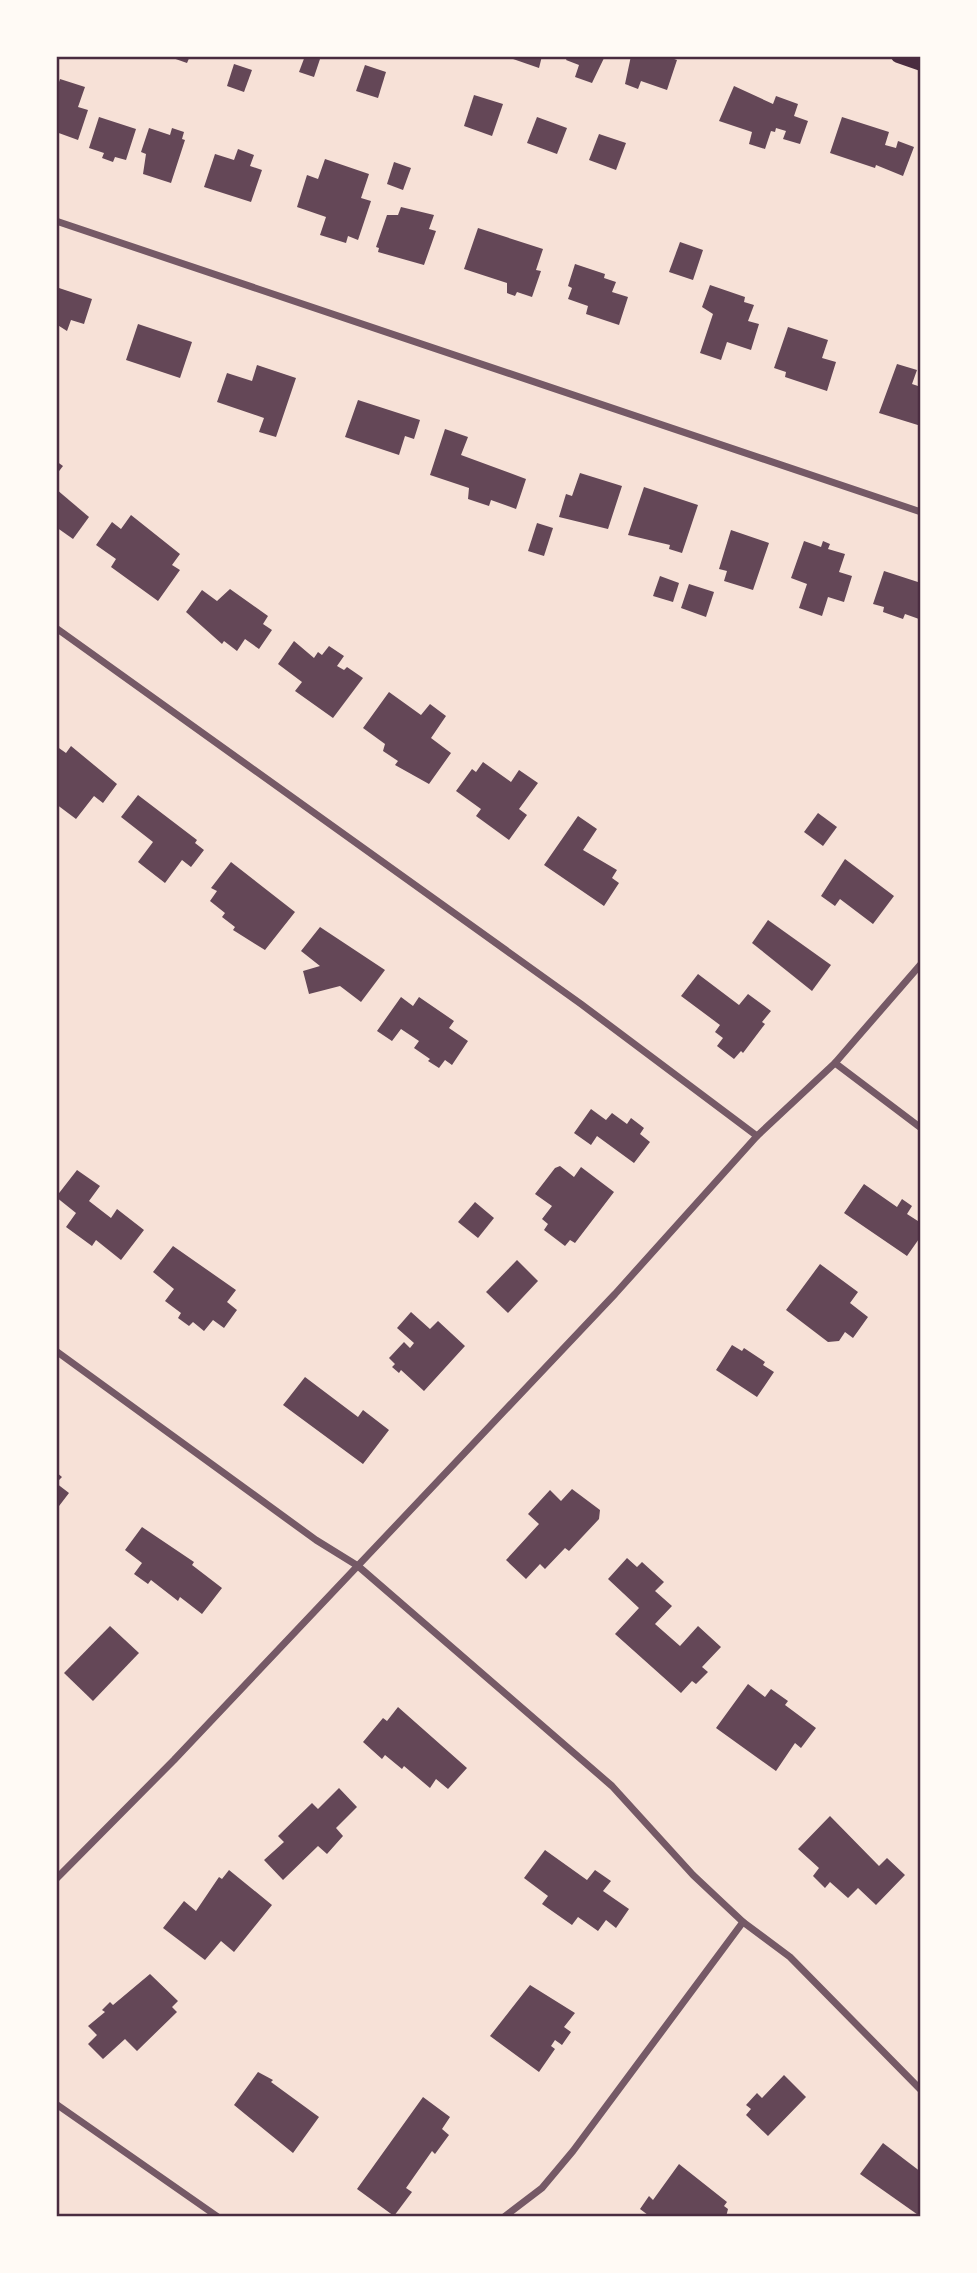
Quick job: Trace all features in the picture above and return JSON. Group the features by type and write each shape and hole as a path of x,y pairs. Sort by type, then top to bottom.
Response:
{"main road":[{"path":"898,56 921,64"}],"street":[{"path":"56,221 921,512"},
{"path":"56,628 581,1004 757,1136"},
{"path":"56,1879 184,1750 615,1294 757,1136 835,1063 921,964"},
{"path":"835,1063 921,1128"},
{"path":"56,1351 316,1540 358,1566 612,1786 693,1875 743,1922 790,1957 921,2090"},
{"path":"504,2217 542,2188 573,2151 743,1922"},
{"path":"56,2104 218,2217"}],"building":[{"path":"167,56 190,56 187,63"},
{"path":"305,56 321,56 314,77 299,72"},
{"path":"504,56 542,56 539,68"},
{"path":"568,56 605,56 592,83 575,77 579,65 566,60"},
{"path":"631,56 666,56 677,60 667,90 641,81 638,89 625,84"},
{"path":"234,64 252,70 244,92 227,86"},
{"path":"365,65 386,72 378,98 356,91"},
{"path":"60,79 85,87 78,107 88,110 78,140 56,132 56,91"},
{"path":"734,86 773,104 776,96 798,104 794,116 808,121 800,144 783,139 786,131 776,128 775,132 771,131 765,149 749,144 752,132 719,121"},
{"path":"474,95 503,104 492,136 464,126"},
{"path":"99,117 136,129 126,160 115,157 113,162 102,158 104,153 89,148"},
{"path":"537,117 567,128 557,154 527,143"},
{"path":"842,117 889,132 885,145 896,148 898,141 914,147 903,176 876,165 875,168 830,153"},
{"path":"149,128 170,135 172,128 184,132 182,139 185,140 171,183 143,174 146,154 141,152"},
{"path":"599,134 626,143 616,170 589,160"},
{"path":"238,149 254,155 250,166 262,170 251,202 204,187 215,154 234,160"},
{"path":"325,159 369,174 361,198 371,201 358,240 348,236 346,243 320,235 326,217 297,207 307,175 318,179"},
{"path":"394,162 411,168 403,190 387,184"},
{"path":"401,207 434,215 429,229 436,231 424,265 378,252 379,248 376,247 387,215 398,215"},
{"path":"478,228 543,249 536,270 541,271 532,297 517,292 515,296 507,293 507,283 464,269"},
{"path":"680,242 703,250 693,280 669,272"},
{"path":"575,264 605,274 604,278 616,282 612,292 628,297 619,325 586,314 588,306 568,299 572,288 568,286"},
{"path":"710,285 745,297 744,302 754,305 748,321 759,324 751,350 727,342 721,360 700,353 713,314 702,307"},
{"path":"56,287 92,299 84,324 71,320 67,331 56,324"},
{"path":"138,324 192,342 180,378 126,360"},
{"path":"788,327 828,340 822,358 836,362 827,391 785,377 786,372 774,368"},
{"path":"897,364 917,370 912,384 921,387 921,426 879,413"},
{"path":"257,365 296,378 276,437 259,432 264,418 217,402 227,373 252,381"},
{"path":"358,400 420,420 414,439 405,436 399,455 345,437"},
{"path":"445,429 468,437 461,455 526,479 516,509 491,500 489,506 468,499 469,488 430,475"},
{"path":"56,461 63,466 56,475"},
{"path":"580,473 622,486 608,529 559,517 566,494 572,496"},
{"path":"644,487 698,505 682,553 669,549 670,545 628,535"},
{"path":"56,489 89,517 73,539 56,527"},
{"path":"131,515 180,554 172,565 180,570 158,601 111,567 116,559 96,545 112,522 121,529"},
{"path":"537,523 553,528 544,556 528,551"},
{"path":"731,530 769,543 753,590 724,581 727,571 719,569"},
{"path":"804,541 821,547 823,541 830,544 828,549 845,554 839,572 852,576 844,602 828,597 822,616 799,608 807,584 791,578"},
{"path":"884,571 921,583 919,619 905,614 903,619 883,612 884,607 873,604"},
{"path":"660,576 679,583 673,602 653,596"},
{"path":"689,584 714,592 706,617 681,608"},
{"path":"230,589 268,616 263,624 272,630 259,649 245,639 237,651 224,641 222,644 186,612 202,590 217,601"},
{"path":"294,641 314,658 318,652 322,655 329,646 344,656 337,666 344,670 347,667 363,678 333,718 295,691 302,682 278,664"},
{"path":"389,692 421,715 430,704 446,716 431,738 451,753 429,784 395,765 398,761 383,751 385,744 363,728"},
{"path":"56,746 66,753 71,746 117,784 103,803 94,796 76,819 56,804"},
{"path":"483,762 511,782 519,770 538,783 519,809 527,815 509,840 476,816 481,809 456,791 472,769 476,772"},
{"path":"138,795 197,840 195,843 204,850 191,867 182,860 165,883 138,862 153,842 121,817"},
{"path":"818,813 837,827 823,846 804,832"},
{"path":"578,816 597,829 583,850 617,870 612,878 619,883 604,906 544,865"},
{"path":"845,859 894,896 873,924 840,899 835,906 821,896"},
{"path":"231,862 295,912 265,950 233,930 235,927 222,917 225,913 210,901 217,891 211,888"},
{"path":"768,920 831,965 812,991 752,943"},
{"path":"320,927 385,970 361,1002 340,986 309,994 303,971 320,966 301,951"},
{"path":"698,974 739,1005 748,994 771,1011 762,1022 765,1024 743,1053 741,1051 734,1059 717,1046 723,1038 715,1032 720,1025 681,996"},
{"path":"401,997 413,1006 419,997 454,1021 449,1028 468,1041 452,1065 445,1060 439,1068 428,1061 430,1059 414,1048 419,1041 401,1029 392,1041 377,1031"},
{"path":"591,1109 606,1120 612,1113 627,1124 631,1118 644,1128 640,1134 650,1142 634,1163 597,1136 591,1145 574,1133"},
{"path":"560,1166 574,1177 581,1167 614,1192 575,1243 570,1240 565,1246 544,1230 548,1224 542,1219 552,1206 535,1194 555,1168"},
{"path":"77,1170 100,1186 89,1201 111,1218 117,1209 144,1230 121,1260 96,1240 92,1246 66,1227 76,1213 56,1197"},
{"path":"864,1184 897,1207 902,1199 912,1206 907,1214 921,1223 921,1236 907,1256 844,1213"},
{"path":"475,1202 494,1218 478,1238 458,1222"},
{"path":"173,1246 236,1290 227,1302 237,1310 224,1328 213,1320 204,1331 193,1322 189,1326 178,1318 181,1313 165,1301 174,1289 153,1272"},
{"path":"517,1260 538,1281 508,1313 486,1292"},
{"path":"820,1264 858,1292 850,1303 868,1317 853,1338 845,1332 839,1341 828,1342 786,1310"},
{"path":"411,1312 430,1329 438,1321 465,1346 424,1391 401,1370 399,1373 392,1367 395,1364 389,1358 404,1342 410,1348 414,1343 397,1328"},
{"path":"732,1345 742,1351 744,1348 765,1362 763,1365 774,1372 757,1397 716,1370"},
{"path":"305,1377 358,1417 363,1410 389,1430 363,1464 283,1405"},
{"path":"56,1472 62,1477 56,1483"},
{"path":"56,1483 69,1493 56,1510"},
{"path":"572,1489 600,1510 599,1519 569,1551 565,1548 545,1569 540,1564 526,1579 506,1560 539,1524 528,1514 550,1490 561,1501"},
{"path":"142,1527 194,1562 192,1565 222,1588 202,1614 180,1597 178,1601 151,1580 148,1584 134,1574 142,1563 125,1550"},
{"path":"627,1558 637,1567 642,1562 664,1582 655,1591 672,1606 655,1624 680,1646 698,1626 721,1647 702,1667 708,1672 696,1684 692,1681 681,1693 615,1634 639,1608 608,1579"},
{"path":"110,1626 139,1653 93,1701 64,1673"},
{"path":"748,1684 765,1697 771,1689 788,1701 785,1705 816,1728 801,1748 795,1743 776,1771 716,1728"},
{"path":"398,1707 467,1768 448,1789 436,1779 430,1788 404,1766 402,1769 385,1755 382,1759 363,1742 383,1718 387,1721"},
{"path":"339,1788 357,1807 336,1828 343,1836 327,1854 318,1846 283,1880 264,1860 284,1842 278,1836 312,1803 318,1809"},
{"path":"830,1816 879,1866 887,1858 905,1875 876,1905 858,1888 848,1898 830,1882 825,1888 813,1876 819,1868 798,1849"},
{"path":"545,1850 587,1880 595,1870 611,1881 603,1891 629,1909 616,1928 606,1920 598,1931 578,1917 572,1925 542,1904 548,1896 524,1878"},
{"path":"229,1870 272,1905 234,1952 221,1941 205,1960 163,1928 184,1901 196,1911 219,1877 222,1879"},
{"path":"150,1974 178,2001 172,2007 177,2012 137,2051 125,2039 103,2059 88,2044 97,2035 88,2026 105,2012 102,2010 110,2002 113,2005"},
{"path":"530,1985 575,2013 564,2027 571,2032 562,2045 555,2040 551,2046 555,2049 539,2072 490,2036"},
{"path":"258,2072 273,2080 271,2082 319,2117 293,2153 234,2105"},
{"path":"784,2075 806,2097 768,2136 746,2115 751,2109 746,2105 757,2093 762,2098"},
{"path":"423,2097 450,2117 442,2129 449,2135 435,2154 432,2151 406,2188 412,2192 394,2216 357,2189"},
{"path":"883,2143 921,2172 921,2217 860,2174"},
{"path":"679,2164 727,2202 724,2206 728,2209 726,2217 646,2217 648,2215 640,2209 649,2196 653,2200"}]}
